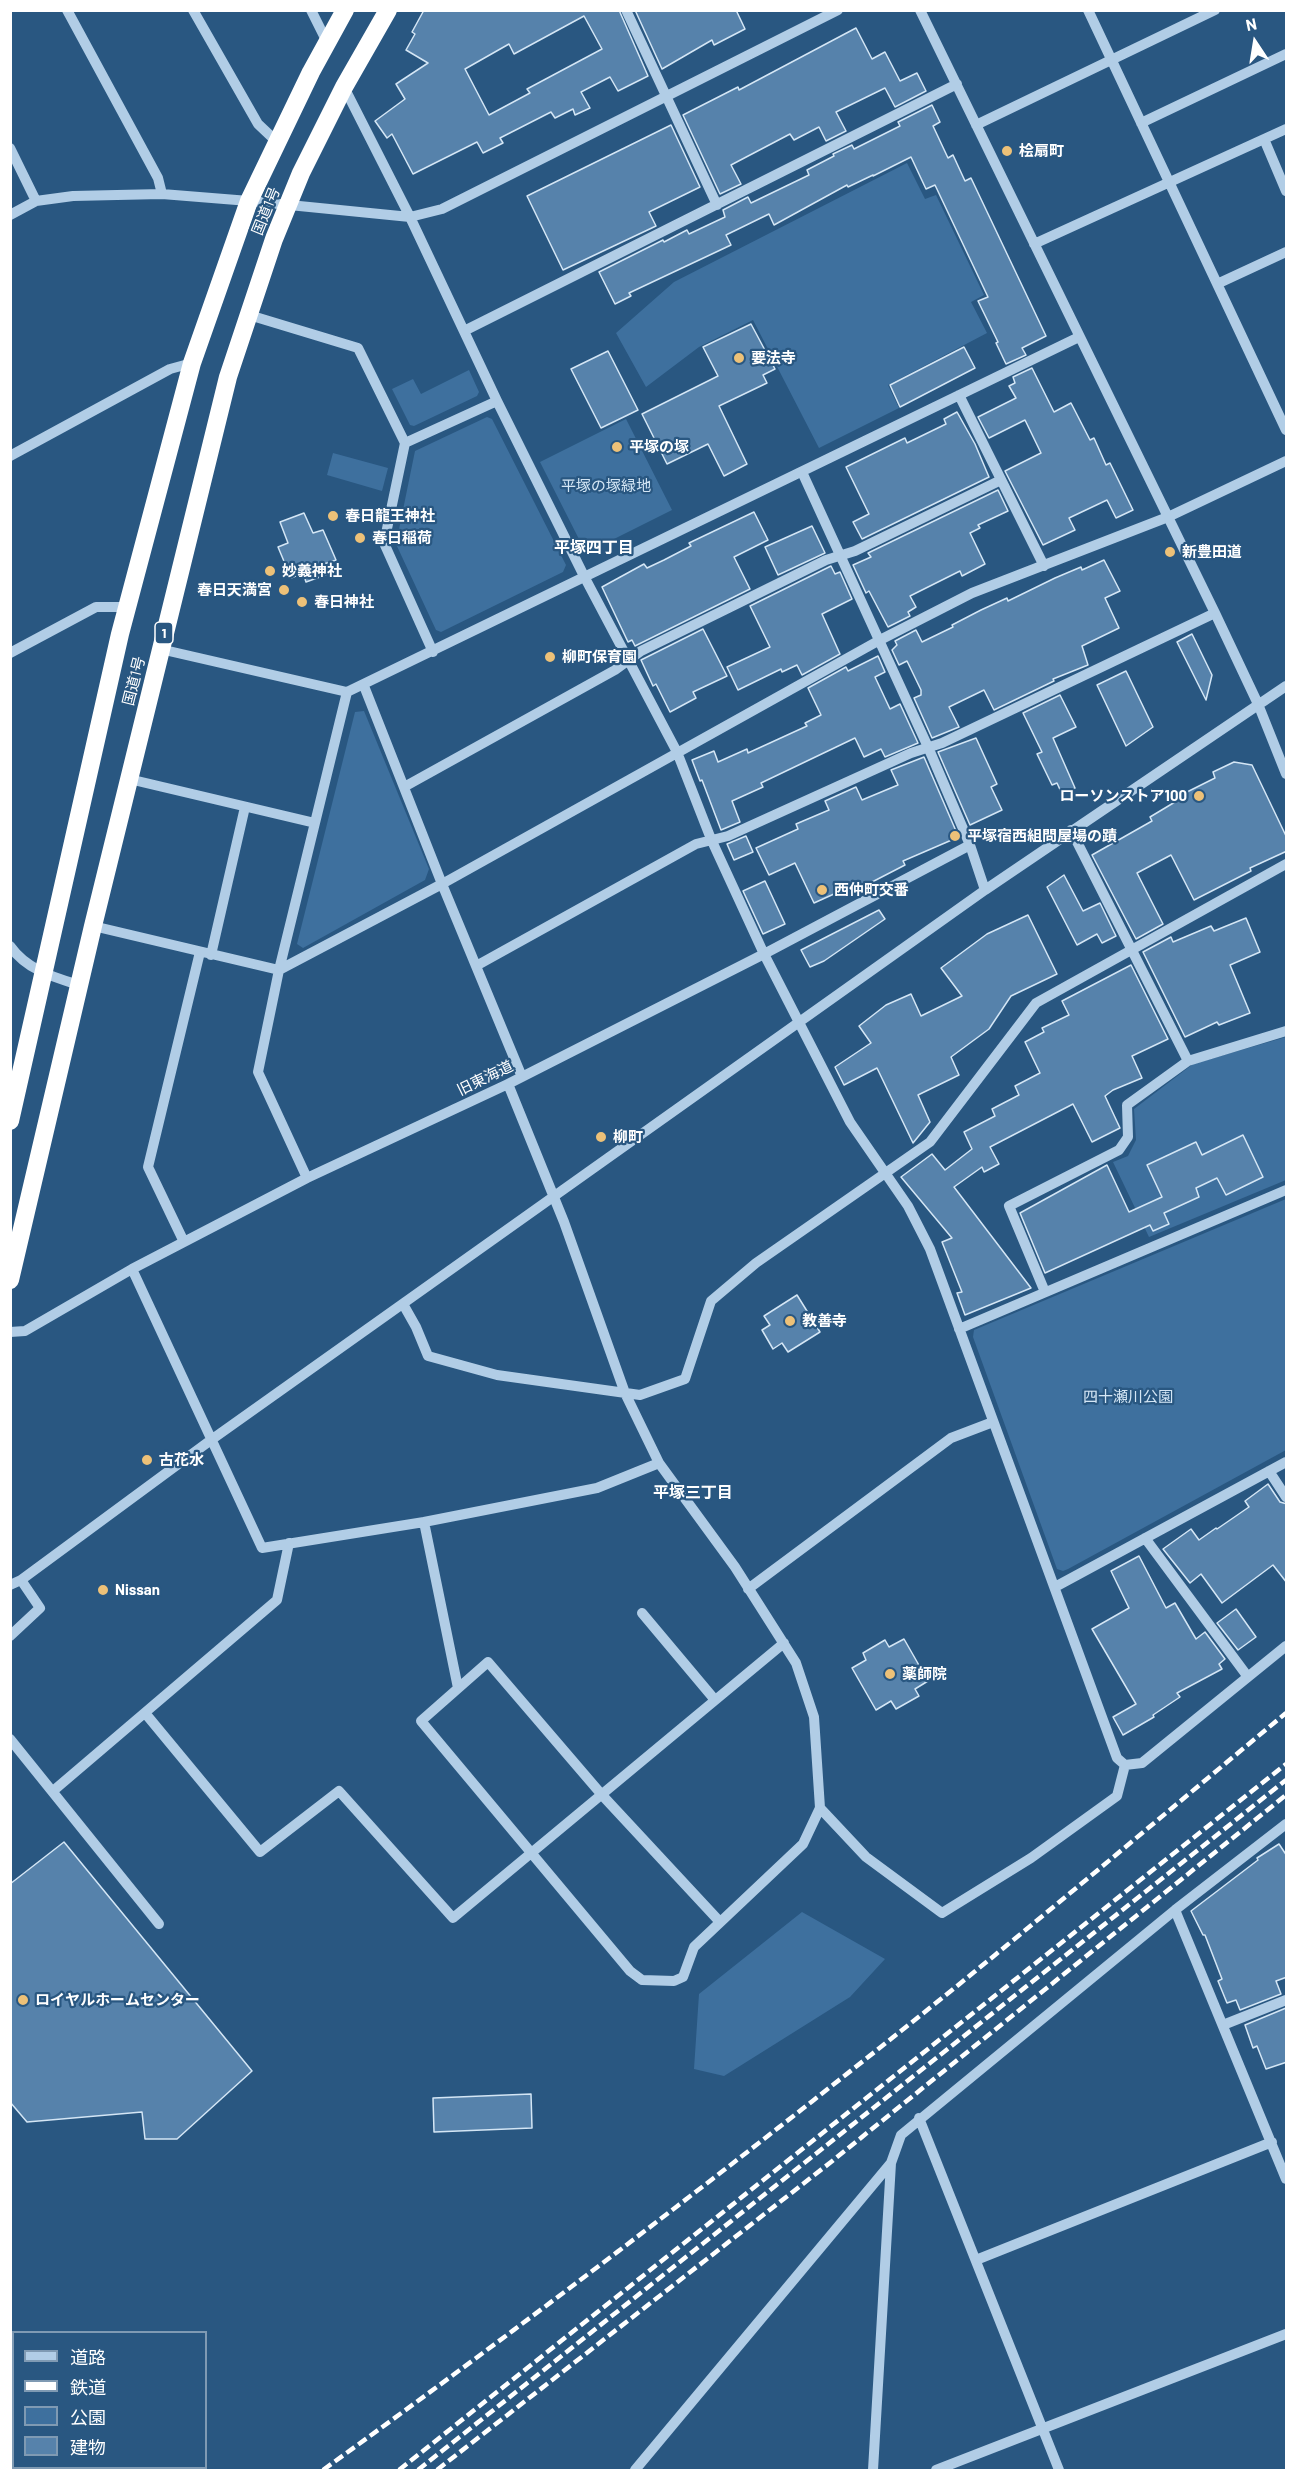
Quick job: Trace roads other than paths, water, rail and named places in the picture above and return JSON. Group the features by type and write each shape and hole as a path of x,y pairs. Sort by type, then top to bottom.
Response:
{"highway":[{"name":"国道1号","path":"10,1121 127,607 192,363 249,201 276,141 345,10"},
{"name":"国道1号","path":"10,1280 93,926 228,377 287,205 344,87 388,10"}],"street":[{"path":"67,10 158,178 162,194"},
{"path":"193,10 258,124 276,141"},
{"path":"311,10 327,42"},
{"path":"626,10 664,96 717,205"},
{"path":"10,215 36,201 74,196 162,194 410,217 451,205 838,10"},
{"path":"920,10 1215,613 1258,704 1287,774"},
{"path":"1088,10 1287,430"},
{"path":"976,125 1215,10"},
{"path":"1141,123 1287,54"},
{"path":"464,330 957,84"},
{"path":"344,87 410,217 497,401 585,578 677,752 711,839 764,954 850,1122 908,1206 930,1249 1118,1758 1125,1765"},
{"path":"1034,244 1287,129"},
{"path":"1264,139 1287,191"},
{"path":"10,148 36,201"},
{"path":"1217,284 1287,252"},
{"path":"249,315 358,348 405,443 384,543 433,652"},
{"path":"160,650 347,693 1079,337"},
{"path":"10,456 170,369 192,363"},
{"path":"960,395 1044,566"},
{"path":"405,443 497,401"},
{"path":"93,926 279,970 442,884 878,641 972,593 1168,517 1287,461"},
{"path":"802,472 928,747 970,845 985,890"},
{"path":"404,787 615,670 641,651 815,565 855,551 1001,480"},
{"path":"10,653 96,607 127,607"},
{"path":"476,966 696,844 728,836 910,753 942,744 1215,613"},
{"path":"364,686 442,884 522,1077"},
{"path":"10,1636 39,1608 16,1582 211,1440 800,1024 985,890 1287,686"},
{"path":"307,1178 258,1072 279,970 347,693"},
{"path":"129,779 315,823"},
{"path":"184,1242 148,1167 246,807"},
{"path":"1071,830 1188,1061"},
{"name":"旧東海道","path":"10,1332 26,1331 132,1269 307,1178 522,1077 764,954 970,845"},
{"path":"403,1304 428,1356 497,1375 640,1395 685,1379 711,1301 756,1263 930,1142 1036,1003 1287,864"},
{"path":"10,946 17,955 44,974 79,985"},
{"path":"1046,1292 1009,1206 1119,1150 1128,1137 1127,1105 1188,1061 1287,1031"},
{"path":"508,1084 553,1197 625,1393 659,1462 735,1567 796,1663 814,1717 820,1808 803,1844 694,1947 683,1977 674,1981 642,1980 630,1971 421,1721 488,1662 602,1795 720,1922"},
{"path":"959,1329 1287,1190"},
{"path":"132,1269 262,1548 424,1522 597,1488 659,1462"},
{"path":"748,1588 951,1438 993,1422"},
{"path":"1055,1587 1287,1462"},
{"path":"1269,1471 1287,1497"},
{"path":"424,1522 458,1688"},
{"path":"1145,1538 1248,1677"},
{"path":"54,1791 277,1600 289,1543"},
{"path":"642,1612 715,1700"},
{"path":"145,1713 260,1852 339,1791 453,1918 784,1643"},
{"path":"1125,1765 1142,1763 1287,1646"},
{"path":"10,1739 159,1924"},
{"path":"820,1808 866,1857 942,1913 1031,1858 1117,1796 1125,1765"},
{"path":"873,2470 891,2163 901,2135 1175,1910 1287,1824"},
{"path":"1175,1910 1272,2142 1284,2165 1287,2179"},
{"path":"1223,2025 1287,2000"},
{"path":"920,2118 1059,2470"},
{"path":"976,2260 1272,2142"},
{"path":"635,2470 891,2163"},
{"path":"936,2470 1287,2334"}],"railway":[{"path":"323,2470 548,2304 843,2077 1009,1943 1286,1713"},
{"path":"399,2470 1286,1764"},
{"path":"418,2470 1286,1780"},
{"path":"437,2470 831,2162 1286,1795"}],"place":[{"name":"桧扇町","path":"1007,151"},
{"name":"要法寺","path":"739,358"},
{"name":"平塚の塚","path":"617,447"},
{"name":"春日龍王神社","path":"333,516"},
{"name":"春日稲荷","path":"360,538"},
{"name":"新豊田道","path":"1170,552"},
{"name":"妙義神社","path":"270,571"},
{"name":"春日天満宮","path":"284,590"},
{"name":"春日神社","path":"302,602"},
{"name":"柳町保育園","path":"550,657"},
{"name":"ローソンストア100","path":"1199,796"},
{"name":"平塚宿西組問屋場の蹟","path":"955,836"},
{"name":"西仲町交番","path":"822,890"},
{"name":"柳町","path":"601,1137"},
{"name":"教善寺","path":"790,1321"},
{"name":"古花水","path":"147,1460"},
{"name":"Nissan","path":"103,1590"},
{"name":"薬師院","path":"890,1674"},
{"name":"ロイヤルホームセンター","path":"23,2000"}],"district":[{"name":"平塚四丁目","path":"594,548"},
{"name":"平塚三丁目","path":"693,1493"}],"park label":[{"name":"平塚の塚緑地","path":"606,486"},
{"name":"四十瀬川公園","path":"1128,1397"}]}
